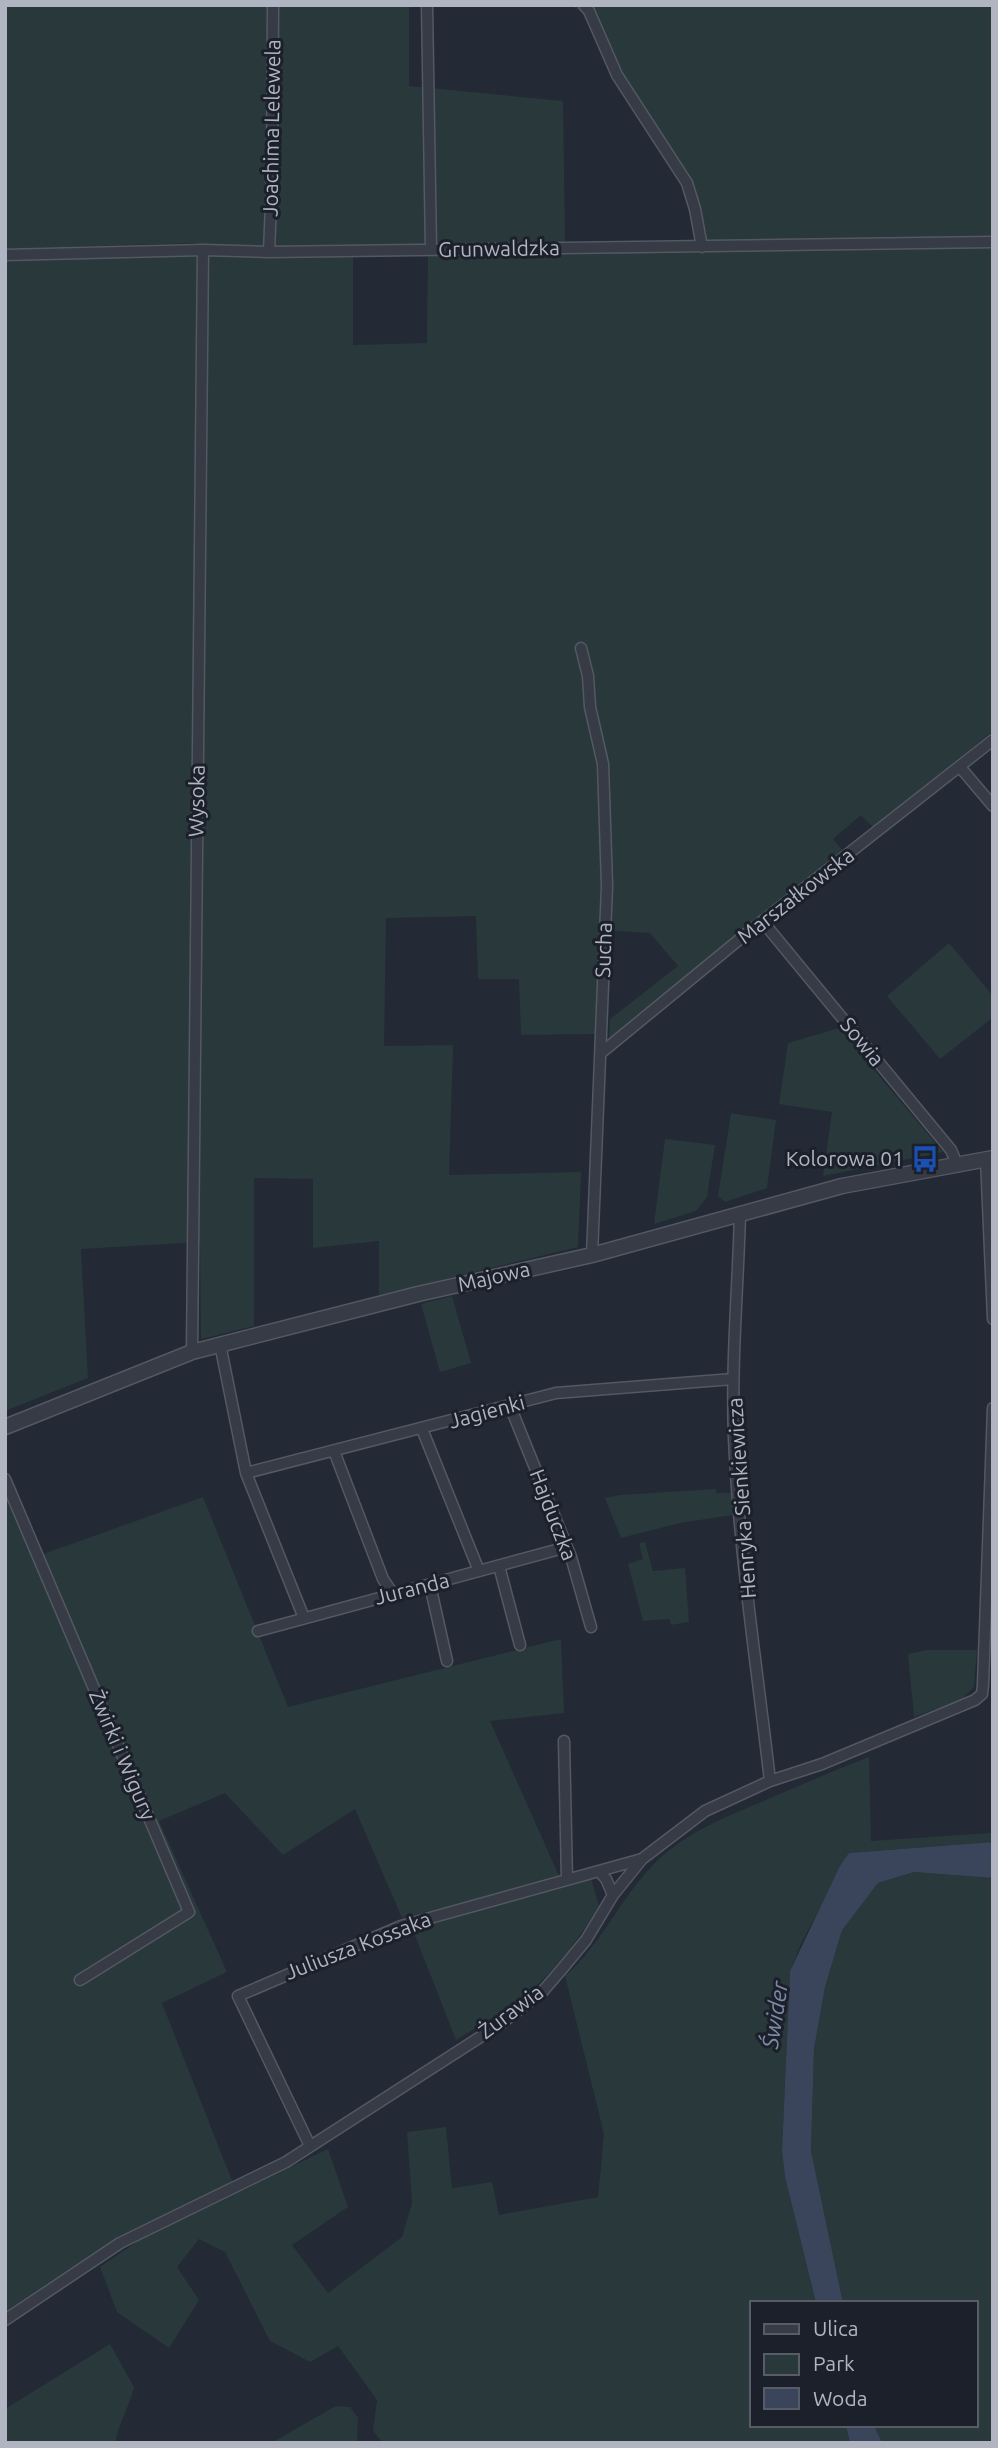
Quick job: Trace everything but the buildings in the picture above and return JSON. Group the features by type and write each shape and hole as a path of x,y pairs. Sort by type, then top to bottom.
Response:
{"street":[{"name":"Joachima Lelewela","path":"270,252 273,5"},
{"path":"427,5 431,250"},
{"path":"584,5 617,75 687,183 702,247"},
{"name":"Grunwaldzka","path":"5,255 203,250 270,252 993,242"},
{"name":"Wysoka","path":"192,1352 203,250"},
{"name":"Sucha","path":"581,648 588,676 590,707 603,764 607,886 592,1255"},
{"name":"Marszałkowska","path":"601,1053 993,740"},
{"path":"960,767 993,806"},
{"name":"Sowia","path":"763,922 951,1150 957,1164"},
{"path":"990,1158 993,1319"},
{"name":"Majowa","path":"5,1427 192,1352 220,1344 418,1294 592,1255 842,1186 990,1158"},
{"name":"Henryka Sienkiewicza","path":"740,1214 733,1379 734,1439 769,1781"},
{"path":"220,1344 246,1473 304,1618"},
{"name":"Jagienki","path":"246,1473 422,1430 556,1393 733,1379"},
{"name":"Hajduczka","path":"510,1406 567,1547 591,1627"},
{"path":"990,1552 993,1408"},
{"path":"422,1430 479,1571"},
{"path":"334,1451 383,1578 393,1594"},
{"name":"Żwirki i Wigury","path":"5,1479 189,1912 80,1980"},
{"name":"Juranda","path":"258,1631 567,1547"},
{"name":"Żurawia","path":"5,2320 120,2243 286,2162 502,2023 543,1991 586,1940 613,1895 642,1859 705,1811 769,1781 822,1764 963,1706 982,1694 990,1552"},
{"path":"499,1566 520,1645"},
{"path":"430,1586 447,1661"},
{"path":"564,1741 567,1880"},
{"name":"Juliusza Kossaka","path":"310,2146 237,1996 401,1926 642,1859"},
{"path":"599,1871 613,1895"}],"green space":[{"path":"5,5 409,5 409,86 563,101 565,242 697,241 683,185 614,79 583,14 571,5 993,5 993,731 873,827 861,815 833,839 843,851 609,1040 610,1019 678,966 650,933 599,930 597,1034 521,1035 519,979 478,979 476,916 386,918 384,1046 453,1045 449,1175 581,1172 578,1247 379,1295 379,1241 313,1248 313,1179 254,1178 254,1326 201,1339 200,1242 81,1249 88,1378 5,1411 5,258 195,253 195,243 5,249","holes":["353,254 428,254 427,343 353,345"]},
{"path":"949,943 993,996 993,1020 940,1059 887,996"},
{"path":"839,1028 943,1152 823,1176 832,1112 779,1104 788,1043"},
{"path":"731,1113 776,1120 767,1188 725,1202 718,1196"},
{"path":"665,1139 715,1145 707,1197 696,1211 654,1224"},
{"path":"452,1296 471,1363 440,1372 421,1304"},
{"path":"5,1488 35,1557 203,1497 288,1707 561,1639 564,1713 490,1721 560,1878 402,1918 355,1809 283,1855 225,1793 159,1821 227,1972 162,2003 233,2183 119,2236 5,2312"},
{"path":"716,1489 716,1493 731,1493 733,1515 680,1523 621,1538 605,1498 620,1495"},
{"path":"645,1542 653,1571 685,1568 689,1622 671,1625 669,1619 643,1621 628,1564 643,1559 639,1543"},
{"path":"927,1650 977,1650 974,1687 962,1699 914,1717 908,1654"},
{"path":"869,1757 871,1841 991,1833 993,1818 993,1842 849,1853 801,1944 790,1971 782,2151 785,2177 816,2301 750,2301 750,2427 846,2427 850,2443 383,2443 373,2431 377,2400 338,2346 310,2362 270,2341 225,2252 199,2239 177,2267 199,2300 169,2348 117,2312 100,2267 138,2241 328,2149 348,2207 292,2245 328,2293 402,2237 412,2203 407,2132 446,2127 452,2188 492,2182 499,2215 598,2197 604,2134 565,1976 589,1951 651,1867 679,1843 725,1817"},
{"path":"914,1872 993,1878 993,2443 882,2443 875,2427 977,2427 977,2301 843,2301 811,2151 814,2049 825,1987 842,1929 878,1883"},
{"path":"591,1878 599,1906 565,1955 545,1978 522,1998 456,2040 412,1928"},
{"path":"110,2344 134,2387 115,2443 5,2443 5,2409"},
{"path":"336,2406 350,2407 358,2418 357,2443 271,2443"}],"water":[{"path":"993,1842 993,1878 914,1872 878,1883 842,1930 825,1987 814,2049 811,2151 843,2301 816,2301 785,2177 782,2151 790,1971 840,1866 849,1853"},
{"path":"846,2427 875,2427 882,2443 850,2443"}],"place":[{"name":"Kolorowa 01","path":"925,1159"}],"water label":[{"name":"Świder","path":"775,2015"}]}
